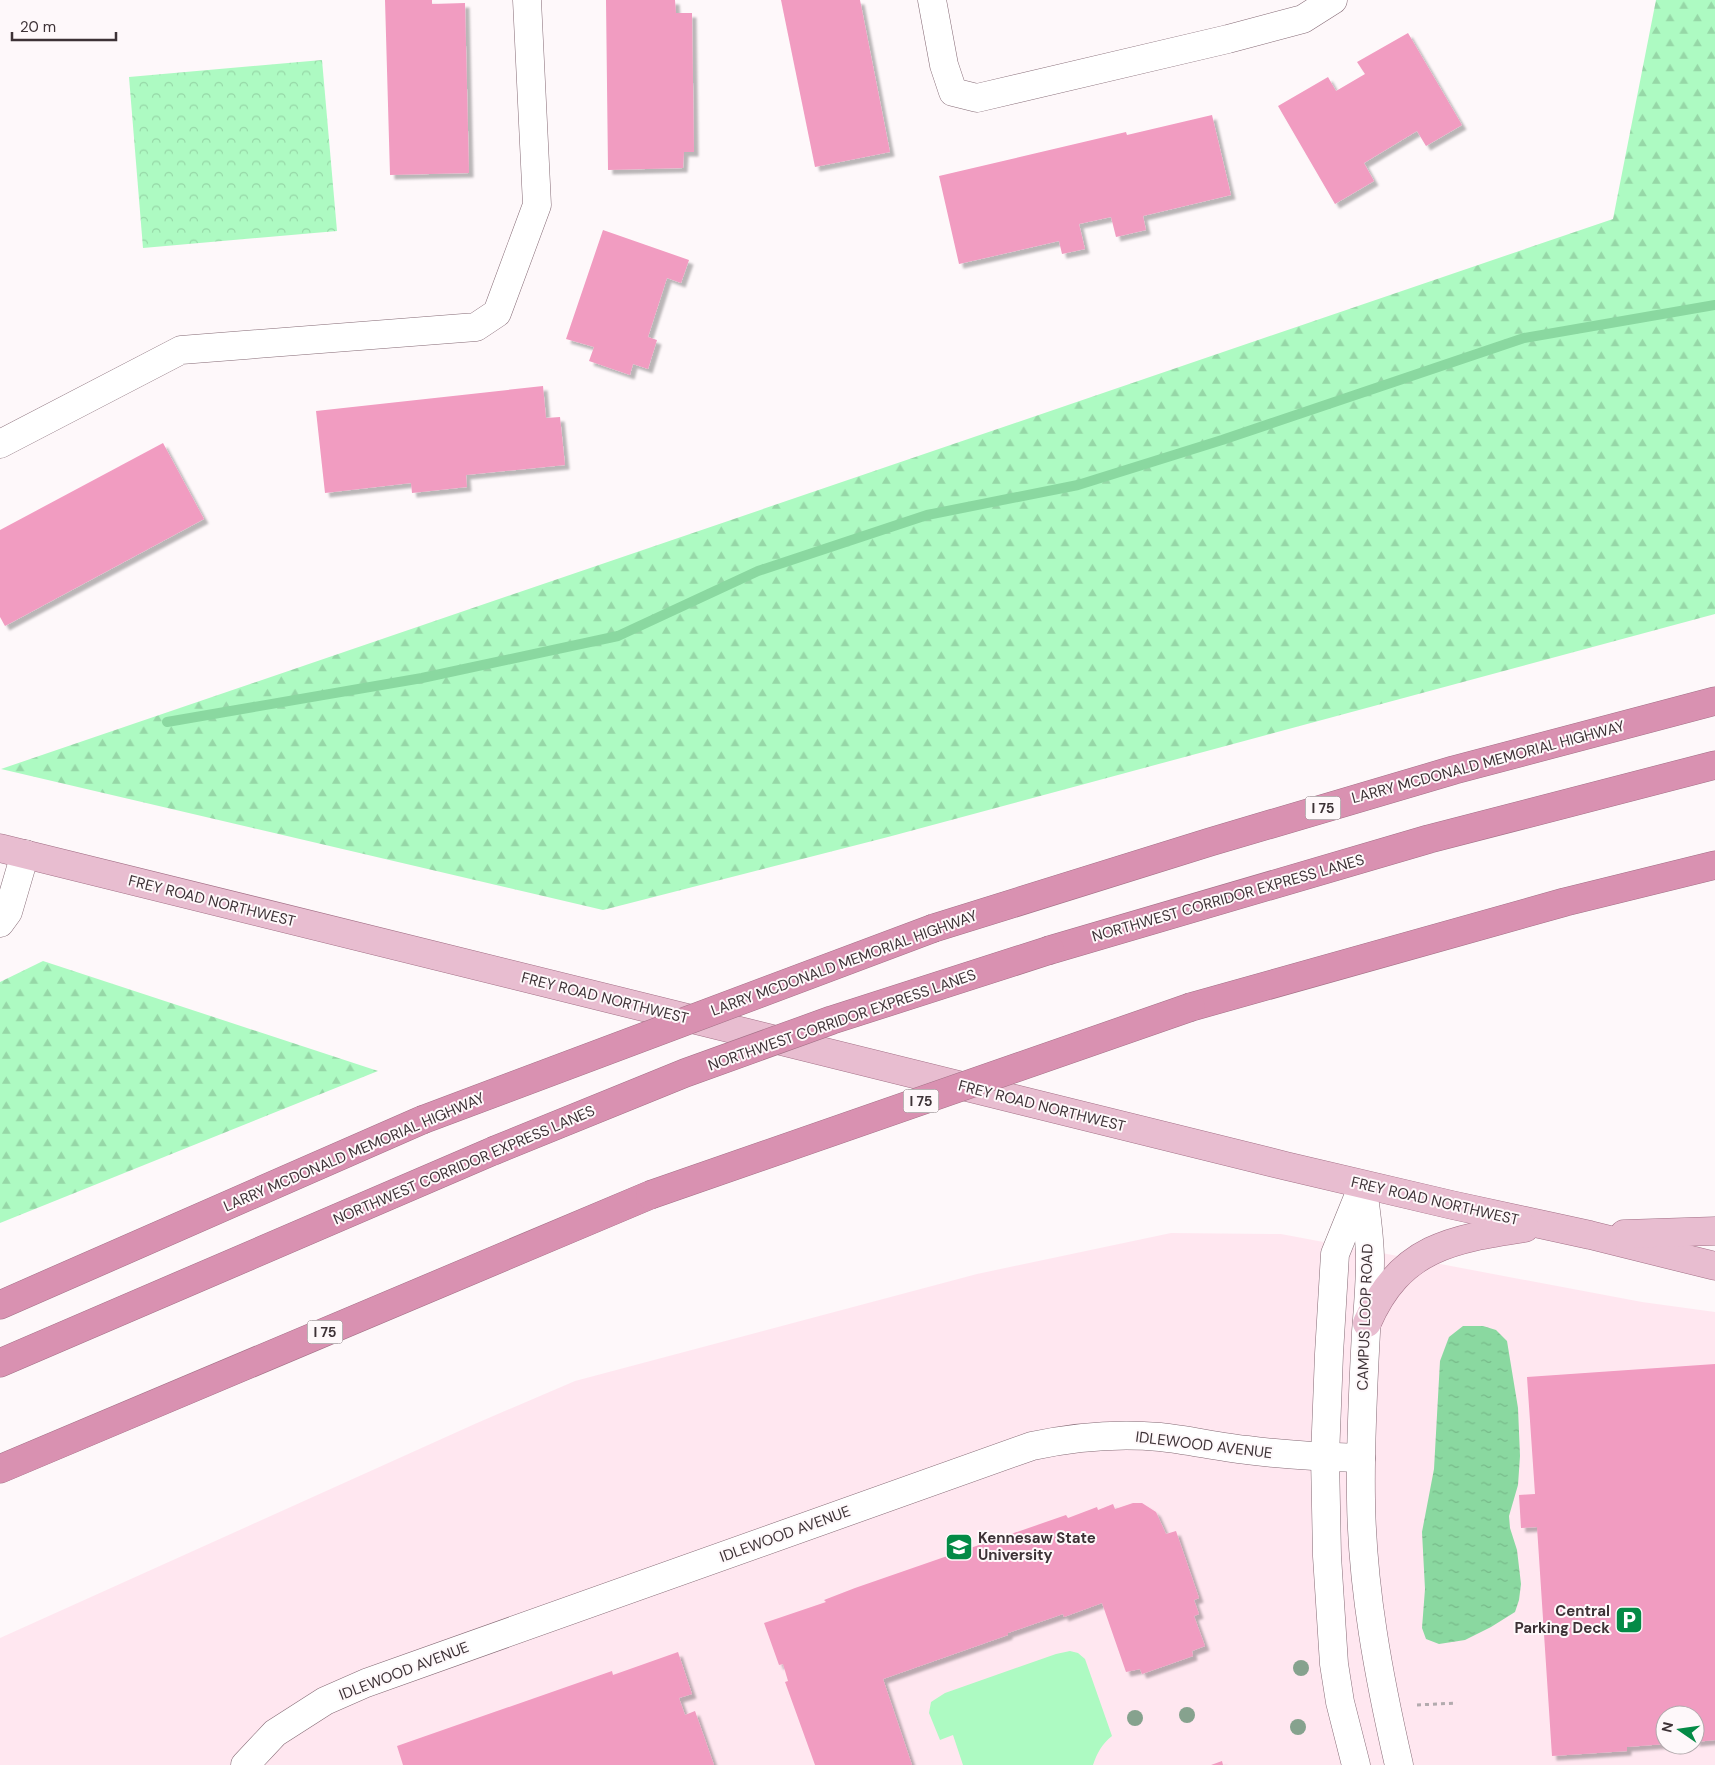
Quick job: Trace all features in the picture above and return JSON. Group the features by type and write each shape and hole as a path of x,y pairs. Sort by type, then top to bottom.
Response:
{"highway":[{"name":"LARRY MCDONALD MEMORIAL HIGHWAY","path":"0,1305 422,1120 934,928 1210,842 1454,770 1715,701"},
{"name":"NORTHWEST CORRIDOR EXPRESS LANES","path":"0,1363 493,1151 695,1070 832,1020 1050,950 1428,839 1715,766"},
{"name":"I 75","path":"0,1468 650,1195 1191,1007 1565,902 1715,865"}],"main road":[{"name":"FREY ROAD NORTHWEST","path":"12,851 1363,1185 1590,1235 1715,1266"},
{"path":"1367,1322 1381,1295 1392,1281 1411,1263 1429,1250 1450,1242 1478,1235 1542,1225"},
{"name":"FREY ROAD NORTHWEST","path":"1590,1235 1715,1231"}],"street":[{"path":"0,444 181,350 476,327 497,313 537,205 527,0"},
{"path":"932,0 944,65 953,92 977,98 1303,19 1333,0"},
{"path":"0,923 8,912 12,851"},
{"name":"CAMPUS LOOP ROAD","path":"1363,1185 1370,1259 1361,1458 1365,1571 1382,1684 1399,1765"},
{"name":"CAMPUS LOOP ROAD","path":"1356,1765 1340,1702 1334,1664 1326,1556 1325,1457 1328,1354 1334,1254 1363,1185"},
{"name":"IDLEWOOD AVENUE","path":"245,1765 275,1733 325,1702 366,1683 1032,1446 1092,1436 1160,1437 1255,1451 1361,1458"}],"path":[{"path":"1416,1705 1456,1703"}],"shaded area":[{"name":"Kennesaw State University","path":"1171,1233 1281,1234 1642,1302 1715,1312 1715,1765 0,1765 0,1638 477,1423 575,1381 977,1274"}],"green space":[{"path":"1656,0 1715,0 1715,614 888,837 603,910 1,769 1613,219"},
{"path":"322,60 337,231 143,248 129,77"},
{"path":"43,961 378,1071 0,1223 0,982"},
{"path":"1070,1651 1078,1653 1085,1659 1112,1736 1100,1749 1093,1765 963,1765 953,1735 940,1740 929,1713 931,1702 945,1693 1056,1654"}],"water":[{"path":"1463,1326 1483,1326 1496,1330 1507,1341 1518,1408 1520,1456 1518,1485 1509,1516 1510,1528 1517,1550 1521,1584 1515,1612 1465,1640 1439,1644 1426,1639 1422,1628 1425,1589 1422,1532 1434,1469 1440,1361 1449,1337"}],"building":[{"path":"385,0 432,0 432,4 465,3 469,173 390,175"},
{"path":"606,0 675,0 676,13 692,13 694,152 684,152 683,168 608,170"},
{"path":"781,0 860,0 890,152 815,167"},
{"path":"1408,33 1462,125 1426,146 1417,131 1364,163 1374,181 1335,204 1278,106 1328,77 1336,91 1365,74 1357,62"},
{"path":"1212,115 1231,195 1143,216 1146,230 1116,237 1111,217 1079,224 1085,249 1062,254 1059,241 959,264 939,176 1126,132 1127,135"},
{"path":"603,230 689,260 681,283 667,278 648,337 657,340 648,369 633,364 630,375 589,361 594,347 566,339"},
{"path":"543,386 546,418 560,417 565,465 466,475 467,487 412,493 411,483 325,493 316,411"},
{"path":"163,443 204,519 5,626 0,617 0,530"},
{"name":"Central Parking Deck","path":"1715,1364 1715,1740 1705,1741 1705,1705 1655,1705 1655,1745 1627,1747 1627,1751 1552,1756 1537,1527 1521,1528 1519,1495 1535,1494 1527,1377"},
{"path":"1133,1503 1142,1503 1156,1512 1166,1534 1176,1531 1199,1598 1194,1600 1199,1614 1194,1616 1205,1646 1192,1651 1193,1656 1142,1674 1140,1669 1126,1672 1102,1603 1064,1617 1063,1614 883,1679 912,1765 815,1765 785,1682 788,1681 783,1664 779,1665 764,1623 826,1602 824,1600 855,1588 1066,1515 1068,1518 1097,1507 1098,1510 1113,1504 1115,1509"},
{"path":"678,1652 692,1694 679,1698 685,1715 695,1711 714,1765 403,1765 397,1746 612,1671 613,1675"},
{"path":"1222,1761 1223,1765 1211,1765"}],"waterway":[{"path":"167,722 422,678 618,636 758,571 927,515 1078,485 1222,440 1524,338 1715,305"}],"place":[{"name":"Kennesaw State University","path":"959,1547"},
{"name":"Central Parking Deck","path":"1629,1620"}]}
